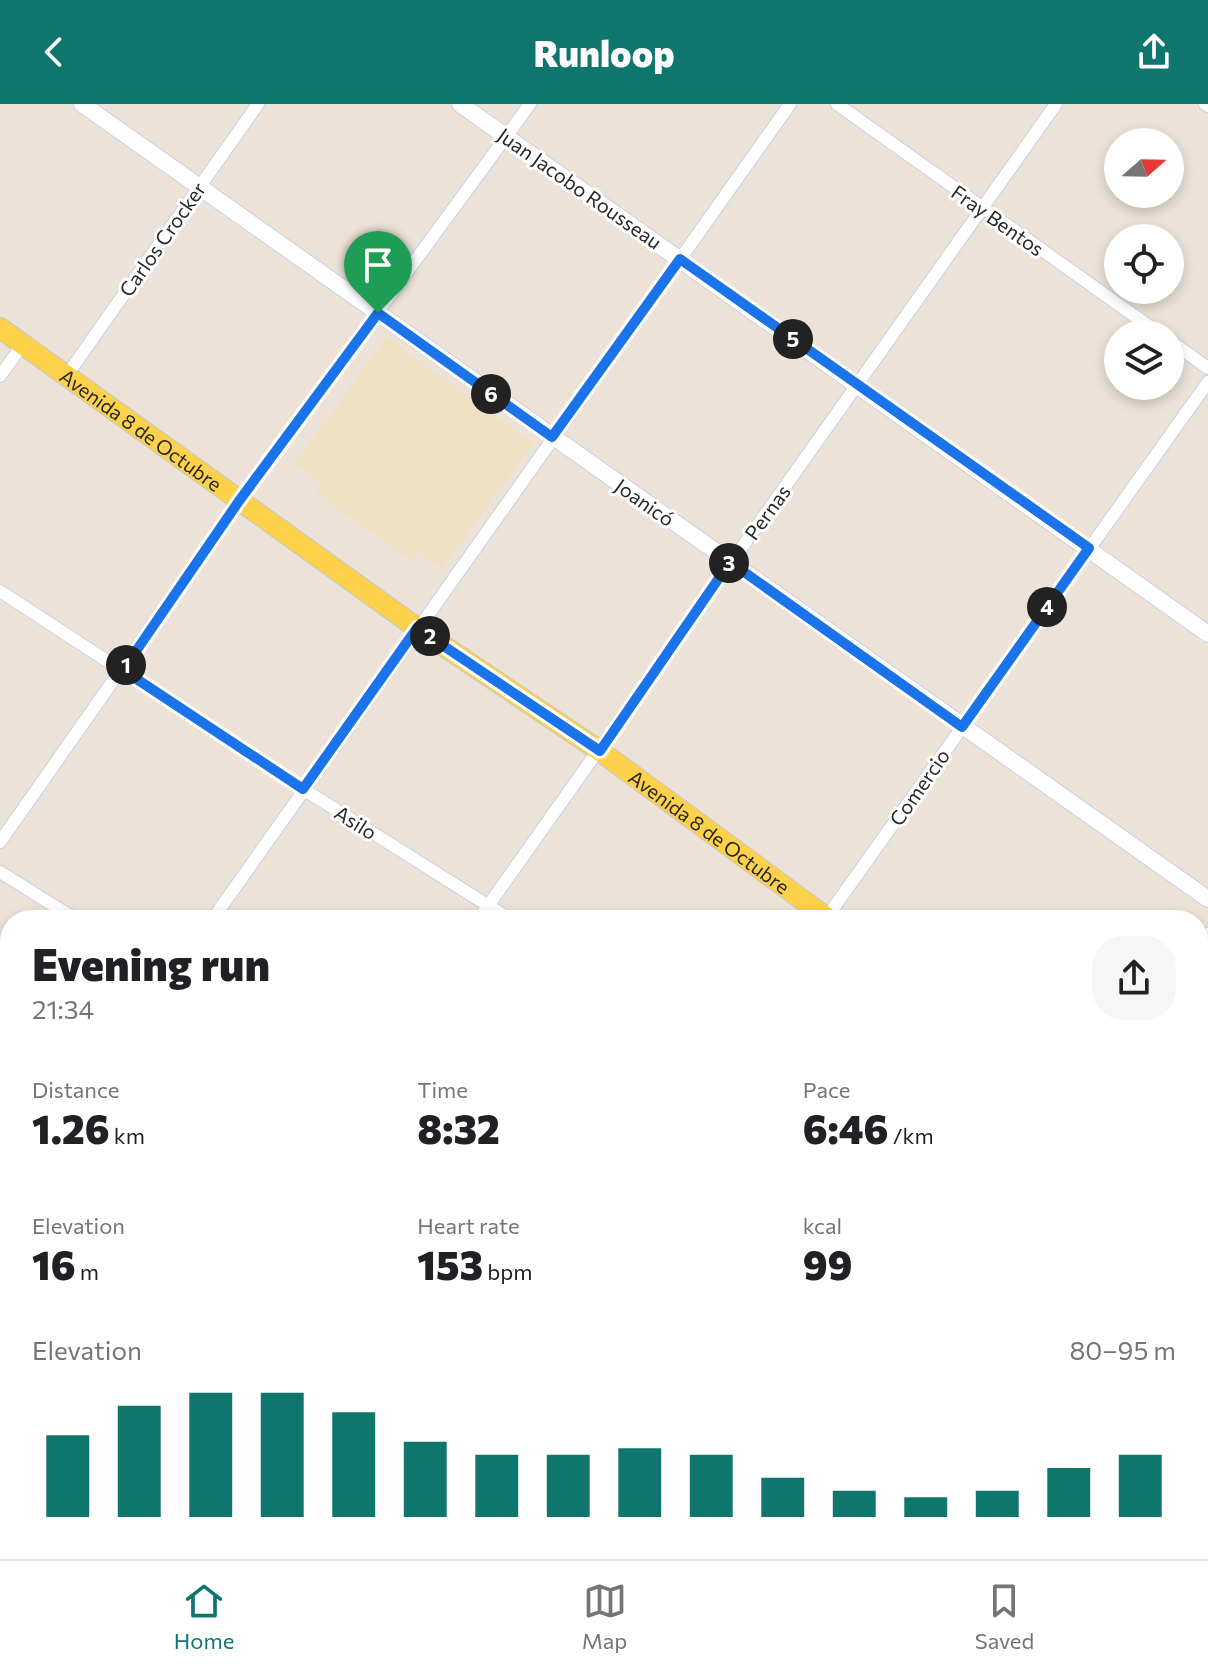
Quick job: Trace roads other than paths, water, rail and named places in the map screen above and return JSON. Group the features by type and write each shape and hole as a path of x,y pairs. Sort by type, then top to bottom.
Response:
{"main road":[{"name":"Avenida 8 de Octubre","path":"0,328 417,628 600,751 815,910"}],"street":[{"name":"Joanicó","path":"82,104 1208,899"},
{"name":"Carlos Crocker","path":"67,375 258,104"},
{"name":"Juan Jacobo Rousseau","path":"460,104 1208,634"},
{"path":"0,842 239,501 530,104"},
{"path":"219,910 790,104"},
{"name":"Fray Bentos","path":"837,104 1140,320"},
{"name":"Pernas","path":"485,910 1056,104"},
{"path":"0,376 23,344"},
{"path":"1184,351 1208,368"},
{"name":"Comercio","path":"833,910 1208,382"},
{"name":"Asilo","path":"0,591 303,789 496,910"},
{"path":"0,872 61,910"}]}
